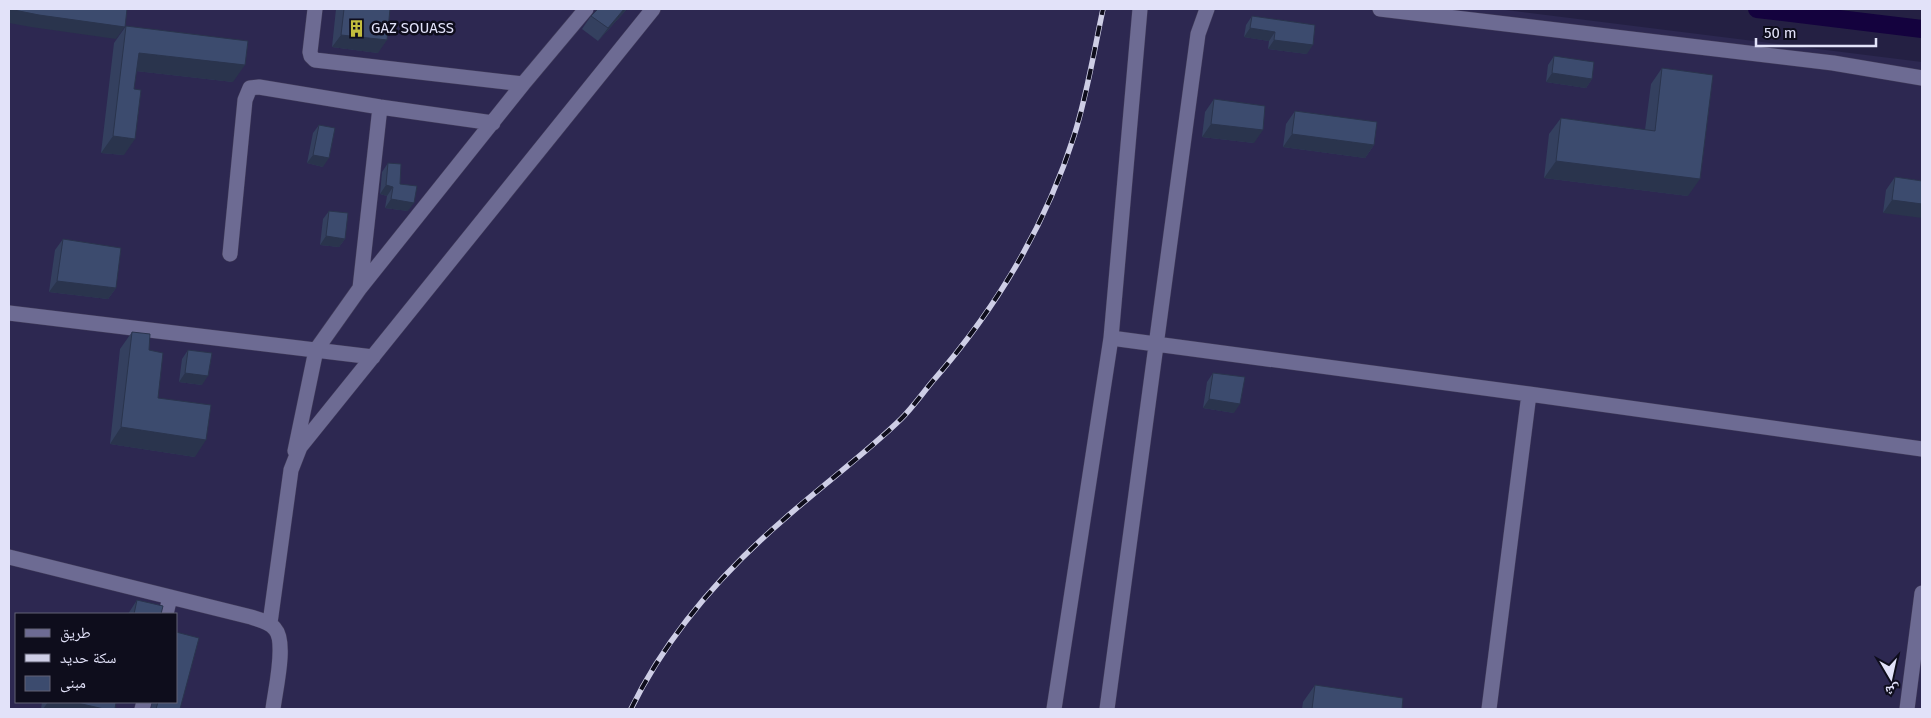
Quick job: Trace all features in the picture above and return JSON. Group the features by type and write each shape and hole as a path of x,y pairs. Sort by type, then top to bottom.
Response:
{"street":[{"path":"315,9 310,56 315,60 523,84"},
{"path":"270,624 291,470 316,350 360,288 523,84 586,9"},
{"path":"291,470 300,447 653,9"},
{"path":"1054,709 1111,338 1140,9"},
{"path":"1107,709 1198,34 1207,9"},
{"path":"1380,9 1833,63 1922,78"},
{"path":"230,254 245,100 250,88 259,87 493,123"},
{"path":"360,288 380,107"},
{"path":"9,313 373,357"},
{"path":"1111,338 1922,449"},
{"path":"1489,709 1530,394"},
{"path":"9,557 251,617 270,624 277,630 280,642 273,709"},
{"path":"1907,709 1922,592"},
{"path":"166,613 170,597"}],"shaded area":[{"path":"9,9 1499,9 1922,62 1922,709 9,709"}],"building":[{"path":"9,9 127,9 125,27"},
{"path":"344,9 390,9 387,40 341,35"},
{"path":"598,9 624,9 608,28 591,16"},
{"path":"1252,16 1315,25 1313,45 1274,40 1275,32 1250,28"},
{"path":"126,26 248,41 245,65 139,53 134,89 141,90 135,139 113,136"},
{"path":"1554,56 1594,62 1592,79 1552,73"},
{"path":"1662,68 1713,75 1700,179 1556,161 1561,118 1655,131"},
{"path":"1214,99 1265,106 1263,130 1211,124"},
{"path":"1295,111 1377,122 1374,145 1292,134"},
{"path":"319,125 335,128 329,158 313,155"},
{"path":"388,163 401,164 400,184 417,186 414,203 391,199 393,187 386,185"},
{"path":"1895,177 1922,181 1922,204 1892,200"},
{"path":"329,211 348,213 345,239 326,236"},
{"path":"63,239 121,248 116,288 57,281"},
{"path":"132,332 150,334 149,350 163,353 158,398 211,405 206,440 121,427"},
{"path":"188,350 212,353 208,376 185,373"},
{"path":"1213,373 1245,377 1240,404 1209,399"},
{"path":"137,600 163,606 161,613 134,613"},
{"path":"178,633 199,638 180,709 156,709 158,703 178,703"},
{"path":"1315,685 1403,698 1402,709 1312,709"},
{"path":"77,703 116,703 115,709 104,709"}],"waterway":[{"path":"1757,9 1922,29"}],"railway":[{"path":"631,709 645,682 678,632 717,584 782,521 901,419 955,354 997,297 1033,235 1062,170 1083,105 1103,9"}],"place":[{"name":"GAZ SOUASS","path":"357,28"}]}
